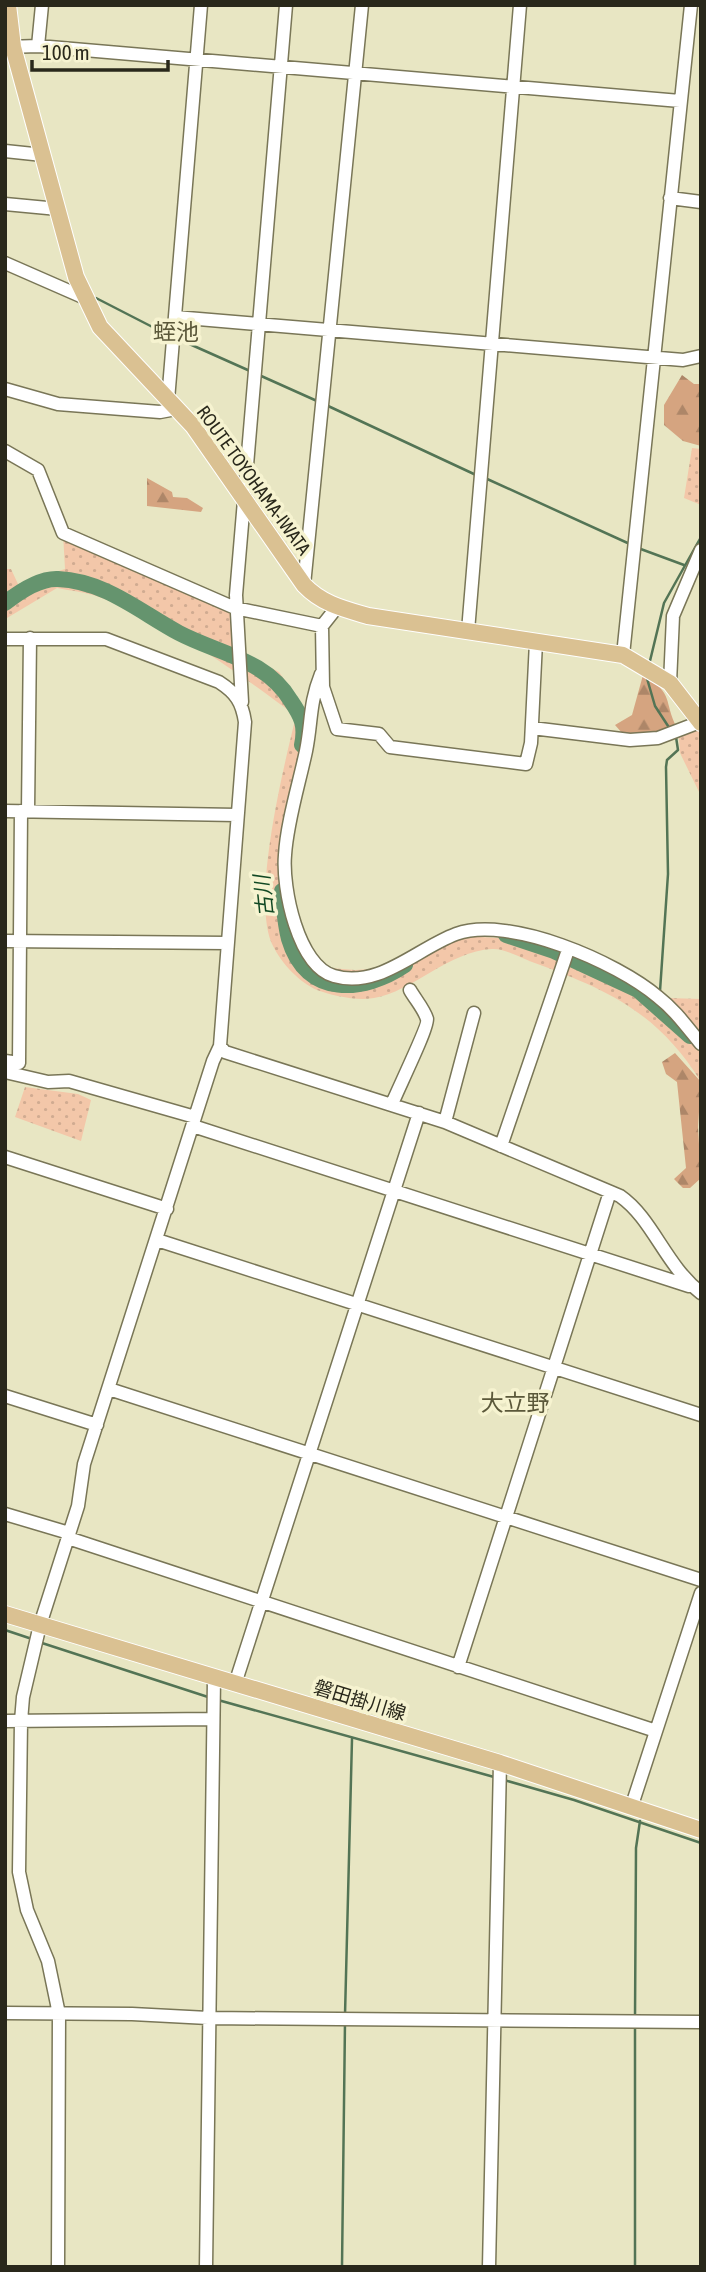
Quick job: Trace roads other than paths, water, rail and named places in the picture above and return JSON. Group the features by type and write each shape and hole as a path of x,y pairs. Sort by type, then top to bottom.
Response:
{"main road":[{"name":"ROUTE TOYOHAMA-IWATA","path":"8,5 8,51 43,155 85,298 100,327 193,426 303,585 315,596 337,607 368,616 623,655 670,682 700,723"},
{"name":"磐田掛川線","path":"5,1614 500,1763 701,1830"}],"street":[{"path":"38,46 42,5"},
{"path":"5,389 58,404 160,411 172,405 175,317 201,5"},
{"path":"58,2267 59,2014 48,1961 27,1910 19,1872 23,1697 40,1625 78,1506 84,1464 167,1209 212,1060 220,1046 245,722 238,670 235,608 286,5"},
{"path":"303,585 362,5"},
{"path":"468,631 520,5"},
{"path":"623,655 691,5"},
{"path":"8,51 38,46 680,101"},
{"path":"5,151 43,155"},
{"path":"670,198 701,202"},
{"path":"5,204 58,209"},
{"path":"5,263 85,298"},
{"path":"175,317 490,341 683,360 701,356"},
{"path":"5,451 38,470 63,533 235,608 323,626"},
{"path":"670,682 673,616 696,570 701,550"},
{"path":"337,607 323,626 321,674 337,729 379,734 390,747 526,764 532,728 536,642"},
{"path":"5,1061 19,1063 20,941 30,638"},
{"path":"5,639 107,639 219,682 234,691 243,706"},
{"path":"321,674 310,700 309,734 285,855 295,923 311,961 334,976 361,979 379,974 439,941 479,929 516,932 568,950 645,987 675,1012 701,1044"},
{"path":"532,728 630,740 658,738 700,723"},
{"path":"5,811 237,815"},
{"path":"5,941 227,943"},
{"path":"501,1146 568,950"},
{"path":"392,1104 410,1059 427,1028 427,1019 411,990"},
{"path":"444,1122 474,1013"},
{"path":"220,1046 225,1052 240,1058 444,1122 610,1192 636,1210 672,1266 696,1290"},
{"path":"5,1072 48,1082 69,1081 696,1290"},
{"path":"235,1684 419,1113"},
{"path":"5,1157 167,1209"},
{"path":"458,1667 610,1192"},
{"path":"157,1240 701,1415"},
{"path":"109,1389 701,1580"},
{"path":"5,1396 97,1425"},
{"path":"5,1514 261,1603 656,1731"},
{"path":"632,1805 701,1594"},
{"path":"206,2267 214,1678"},
{"path":"5,1721 213,1719"},
{"path":"489,2267 500,1763"},
{"path":"5,2013 208,2018 701,2022"}],"waterway":[{"path":"96,298 170,336"},
{"path":"176,338 250,371"},
{"path":"259,375 317,401"},
{"path":"326,405 476,475"},
{"path":"485,478 632,545"},
{"path":"649,665 664,603 701,537"},
{"path":"638,548 684,565"},
{"name":"古川","path":"5,603 30,586 51,579 75,581 107,591 179,633 241,659 269,676 281,687 300,717 304,732 302,745"},
{"path":"646,675 655,706 670,729"},
{"path":"660,991 668,874 666,767 667,760 678,750 676,737"},
{"name":"古川","path":"282,891 289,939 297,958 309,972 322,981 355,985 372,981 405,965"},
{"name":"古川","path":"506,935 554,951 638,990 690,1036"},
{"path":"5,1630 32,1639"},
{"path":"42,1643 208,1697"},
{"path":"218,1700 494,1777"},
{"path":"345,2015 352,1739"},
{"path":"504,1780 574,1800 701,1843"},
{"path":"635,2017 636,1848 640,1821"},
{"path":"342,2267 345,2022"},
{"path":"635,2027 635,2267"}],"district":[{"name":"蛭池","path":"176,332"},
{"name":"大立野","path":"515,1403"}]}
